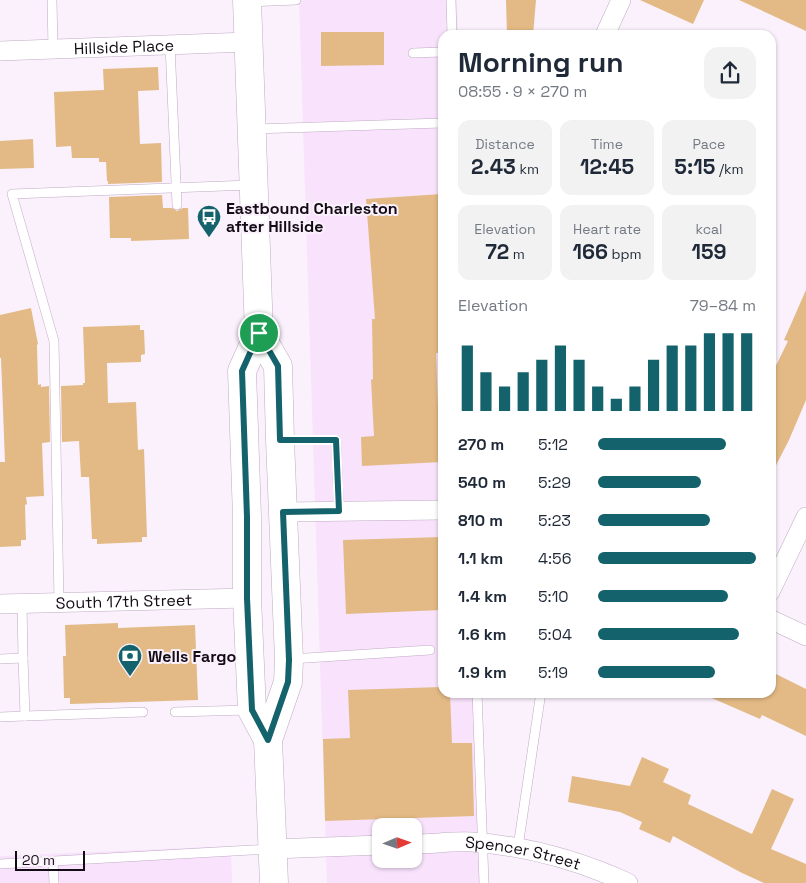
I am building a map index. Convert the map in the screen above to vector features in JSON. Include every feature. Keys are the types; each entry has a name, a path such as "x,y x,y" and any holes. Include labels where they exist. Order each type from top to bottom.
{"main road":[{"path":"247,1 259,333 242,371 247,517 247,598 252,710 268,740"},
{"path":"259,333 278,366 288,671 268,740 274,883"},
{"path":"242,371 256,384 262,486 283,512"},
{"path":"247,598 257,603 263,610 270,674 276,680 288,671"}],"street":[{"path":"607,30 621,0"},
{"name":"Hillside Place","path":"0,51 248,42"},
{"path":"283,512 438,510"},
{"path":"776,580 806,517"},
{"name":"South 17th Street","path":"0,604 247,598"},
{"path":"776,622 806,636"},
{"name":"Spencer Street","path":"422,844 471,842 518,848 598,869 628,883"},
{"path":"272,849 372,845"}],"lane":[{"path":"52,0 52,49"},
{"path":"247,1 296,0"},
{"path":"452,0 452,30"},
{"path":"170,45 177,204"},
{"path":"413,53 438,52"},
{"path":"252,129 438,123"},
{"path":"60,602 54,341 12,194 254,185"},
{"path":"280,440 336,440 339,511"},
{"path":"22,603 25,716"},
{"path":"288,671 430,650"},
{"path":"0,659 23,658"},
{"path":"477,698 481,843 484,883"},
{"path":"518,848 539,698"},
{"path":"175,712 252,710"},
{"path":"0,717 143,712"},
{"path":"0,864 272,849"},
{"path":"53,861 54,883"}],"shaded area":[{"path":"299,0 457,0 458,30 438,30 438,698 481,698 487,883 327,883"},
{"path":"231,846 232,883 0,883 0,856"}],"building":[{"path":"506,0 536,0 533,30 507,30"},
{"path":"640,0 704,0 693,24"},
{"path":"739,0 806,0 806,31"},
{"path":"321,32 384,32 384,65 321,66"},
{"path":"158,67 159,90 138,91 140,144 161,143 162,182 108,184 106,162 99,162 99,158 72,158 71,146 56,147 54,92 104,90 103,69"},
{"path":"33,139 34,168 0,169 0,141"},
{"path":"438,194 438,353 436,353 438,462 362,466 361,437 374,436 371,380 373,379 372,319 375,319 366,199"},
{"path":"162,195 163,208 172,208 177,211 188,208 189,239 131,241 131,238 110,238 109,197"},
{"path":"806,290 806,400 776,465 776,366 788,341 784,340"},
{"path":"31,308 38,344 38,385 41,384 41,387 49,386 50,442 42,443 44,496 26,497 26,540 21,540 21,546 0,547 0,462 5,462 0,315"},
{"path":"140,325 140,330 144,330 145,354 141,355 141,362 107,363 108,403 136,402 138,450 144,449 147,537 142,537 142,542 97,544 97,539 92,539 89,477 81,477 79,441 62,442 61,386 83,385 85,383 83,327"},
{"path":"438,537 438,610 346,614 343,540"},
{"name":"Wells Fargo","path":"118,623 118,628 195,625 198,700 70,704 70,698 64,698 63,656 66,656 65,625"},
{"path":"776,674 806,689 806,736 762,715 760,719 712,698 776,698"},
{"path":"438,687 438,698 450,698 452,743 472,743 474,816 325,821 323,739 350,738 348,690"},
{"path":"642,757 669,769 663,782 691,795 688,804 752,834 772,789 794,799 771,849 806,864 806,883 764,883 673,836 670,843 639,829 642,822 620,812 568,802 572,776 630,786"}],"place":[{"name":"Eastbound Charleston after Hillside","path":"209,238"},
{"name":"Wells Fargo","path":"130,677"}],"route":[{"path":"259,333 278,366 280,440 336,440 339,511 283,512 289,660 288,682 268,740 252,710 247,598 247,517 242,371 259,333"}]}
